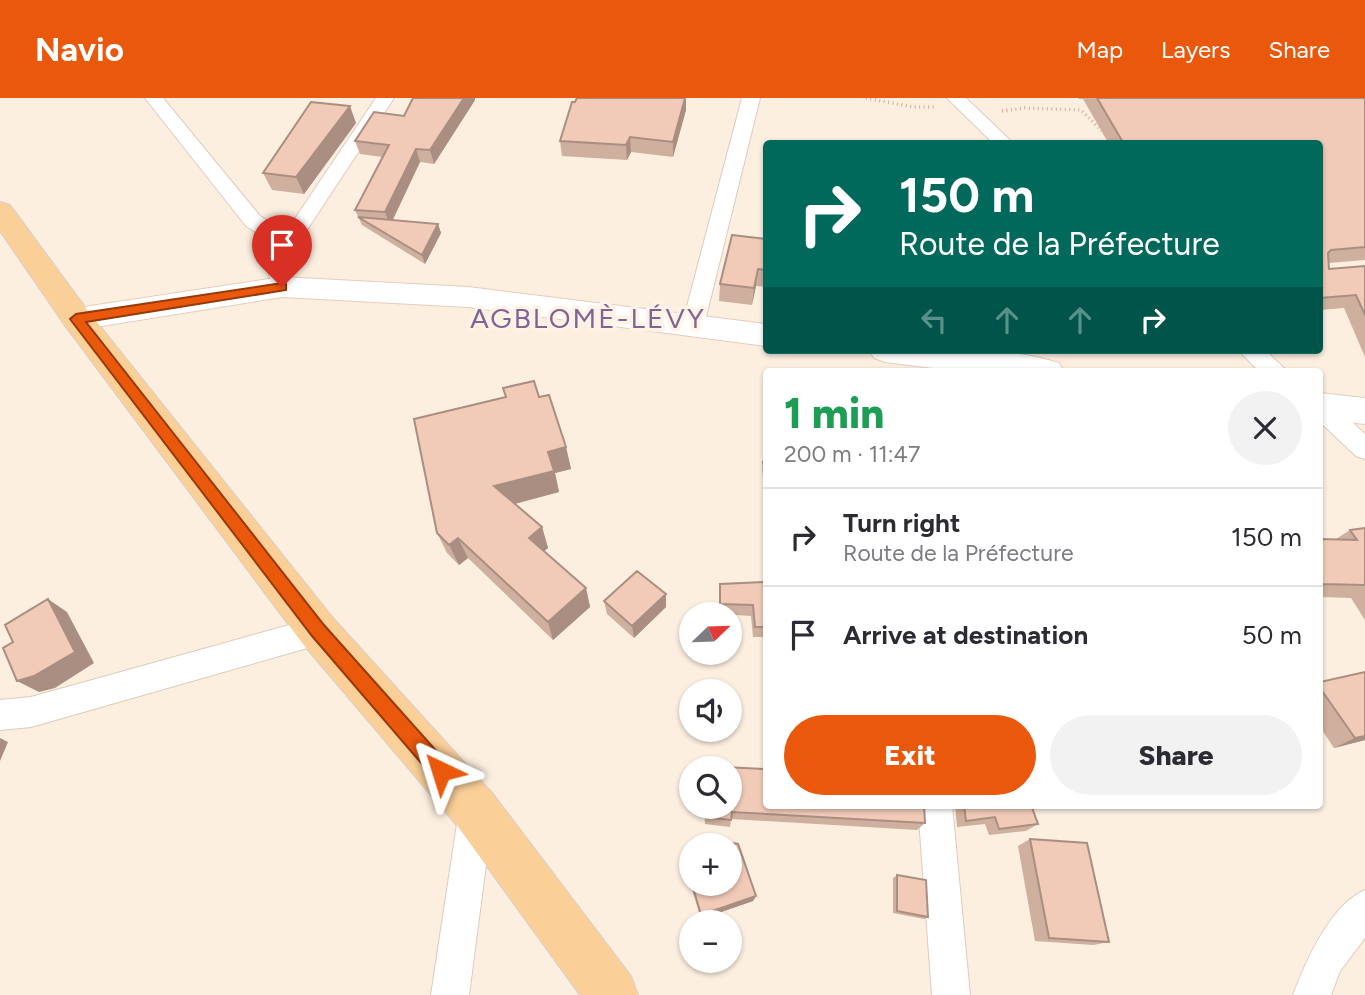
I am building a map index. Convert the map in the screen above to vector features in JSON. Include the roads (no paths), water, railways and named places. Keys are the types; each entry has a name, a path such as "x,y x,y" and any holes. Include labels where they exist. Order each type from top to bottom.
{"main road":[{"path":"0,211 76,319 318,631 476,811 612,995"}],"street":[{"path":"154,98 175,112 253,221 289,243"},
{"path":"282,287 276,259 385,98"},
{"path":"694,325 751,98"},
{"path":"965,106 1001,140"},
{"path":"76,319 282,287 468,297 763,335"},
{"path":"916,354 1025,368"},
{"path":"1255,354 1271,368"},
{"path":"1323,407 1365,411"},
{"path":"1323,410 1365,449"},
{"path":"0,715 31,712 318,631"},
{"path":"935,809 951,995"},
{"path":"450,995 476,811"},
{"path":"1312,995 1325,960 1365,908"}],"district":[{"name":"AGBLOMÈ-LÉVY","path":"588,318"}]}
